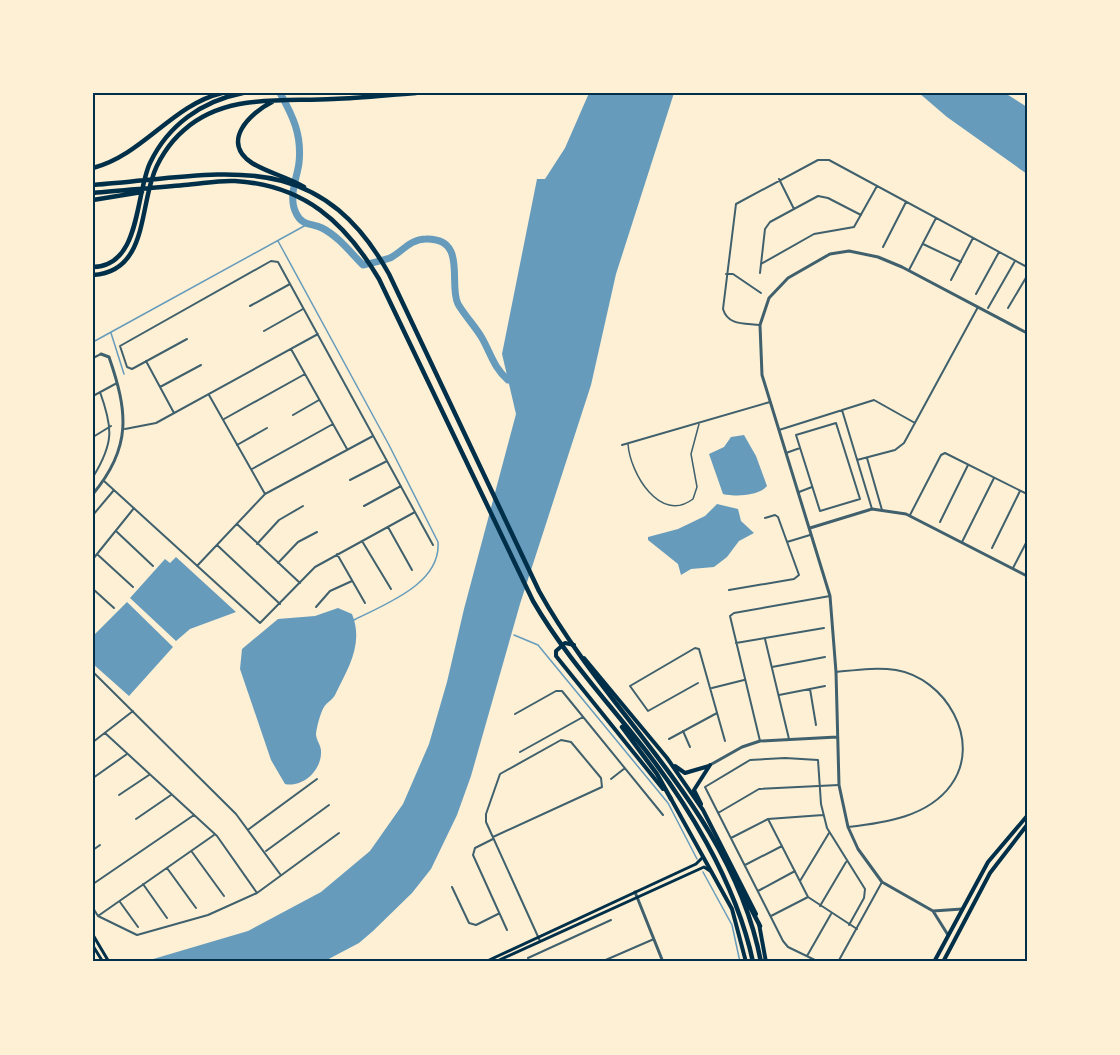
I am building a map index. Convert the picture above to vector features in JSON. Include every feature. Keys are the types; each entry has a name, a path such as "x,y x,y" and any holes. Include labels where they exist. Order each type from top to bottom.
{"highway":[{"path":"93,168 131,151 183,111 210,96 222,93"},
{"path":"93,267 112,263 127,246 147,171 165,139 184,119 213,102 243,93"},
{"path":"93,275 113,271 127,261 137,242 152,177 164,154 184,130 215,111 237,104 276,100 416,93"},
{"path":"276,100 248,117 240,132 239,142 248,159 273,176 312,191 349,218 377,253 554,619 685,793 760,926"},
{"path":"93,185 218,173 273,176"},
{"path":"93,193 232,181 256,183 300,197 314,205 340,225 359,246 379,279 533,602 564,651 679,797 739,907 753,962"},
{"path":"93,200 190,185"},
{"path":"612,712 671,799"},
{"path":"721,854 747,910 761,962"}],"main road":[{"path":"703,810 667,758 572,644 560,647 556,656 560,662 671,799 719,884 739,927 746,962"},
{"path":"667,758 685,773 710,765"},
{"path":"710,765 694,790 753,903 760,926 766,962"},
{"path":"934,962 988,862 1027,816"},
{"path":"943,962 990,873 1027,825"},
{"path":"484,962 696,864 701,861 703,854"},
{"path":"495,962 704,867 710,871 719,884"},
{"path":"93,935 109,961"},
{"path":"93,946 103,962"}],"street":[{"path":"760,325 734,322 725,314 726,273 736,204 824,159 1027,267"},
{"path":"779,180 794,209"},
{"path":"761,264 814,234 854,226 877,186"},
{"path":"760,273 765,229 770,222 818,196 828,198 861,215"},
{"path":"883,247 906,202"},
{"path":"909,270 936,218"},
{"path":"951,280 973,238"},
{"path":"922,244 961,262"},
{"path":"948,935 933,911 882,882 858,849 848,828 839,785 836,672 830,596 762,375 760,325 765,305 778,287 810,264 830,254 849,251 878,257 909,270 1027,333"},
{"path":"976,294 999,252"},
{"path":"188,339 132,369 127,367 120,343 271,261 278,262 433,545"},
{"path":"988,308 1015,261"},
{"path":"726,273 733,274 761,292"},
{"path":"1008,308 1027,276"},
{"path":"250,306 290,284"},
{"path":"857,460 900,447 978,307"},
{"path":"264,331 304,309"},
{"path":"125,429 156,423 318,334"},
{"path":"291,349 347,450"},
{"path":"93,358 101,354 109,357 118,383 125,429 119,452 104,481 93,494"},
{"path":"146,362 174,413"},
{"path":"160,387 201,365"},
{"path":"223,420 305,374"},
{"path":"93,396 118,383"},
{"path":"93,477 106,449 111,426 100,392"},
{"path":"209,394 265,494"},
{"path":"292,415 320,400"},
{"path":"779,430 874,400 915,423"},
{"path":"622,446 770,402"},
{"path":"842,410 872,509"},
{"path":"836,423 860,499 820,511 800,448 796,435 836,423"},
{"path":"251,470 333,424"},
{"path":"93,437 111,426"},
{"path":"237,445 267,428"},
{"path":"840,437 849,434"},
{"path":"197,566 265,494 374,436"},
{"path":"786,453 800,448"},
{"path":"910,515 941,455 945,453 1027,494"},
{"path":"867,458 882,511"},
{"path":"350,480 387,461"},
{"path":"940,522 968,465"},
{"path":"854,480 862,477"},
{"path":"962,542 994,478"},
{"path":"104,481 257,622 264,621 315,567 415,512"},
{"path":"364,506 401,486"},
{"path":"799,492 812,487"},
{"path":"93,515 114,490"},
{"path":"992,548 1020,491"},
{"path":"257,544 279,520 303,506"},
{"path":"93,559 134,508"},
{"path":"810,528 872,509 910,515 1027,576"},
{"path":"729,590 797,578 799,575 777,516 765,518"},
{"path":"237,524 300,583"},
{"path":"388,527 412,570"},
{"path":"117,532 153,566"},
{"path":"278,563 298,542 317,532"},
{"path":"787,542 812,534"},
{"path":"362,541 391,589"},
{"path":"1013,569 1027,541"},
{"path":"217,545 280,604"},
{"path":"97,554 133,587"},
{"path":"337,554 365,603"},
{"path":"316,607 330,591 352,580"},
{"path":"93,589 114,608"},
{"path":"760,741 744,680 731,614 830,596"},
{"path":"736,644 824,628"},
{"path":"765,639 789,739"},
{"path":"698,683 648,711 631,691 632,683 695,648 699,649 725,741"},
{"path":"772,667 825,657"},
{"path":"836,672 897,670 916,678 947,701 958,720 961,738 960,766 951,786 934,801 895,821 848,828"},
{"path":"93,672 249,829 281,875"},
{"path":"711,689 744,680"},
{"path":"778,695 825,686"},
{"path":"810,689 816,725"},
{"path":"515,714 556,691 562,691 663,815"},
{"path":"93,742 133,711"},
{"path":"669,739 717,713"},
{"path":"520,752 583,717"},
{"path":"683,731 690,747"},
{"path":"105,734 215,834 257,892"},
{"path":"710,765 742,747 760,741 837,737"},
{"path":"545,738 550,746"},
{"path":"507,930 473,855 474,848 494,838 602,787 601,778 571,742 561,740 498,776 485,818 494,838 538,936 540,941"},
{"path":"93,778 127,754"},
{"path":"819,962 786,944 705,787 748,761 785,758 818,760 823,815 829,833 846,862 855,870 865,889 864,898 849,925"},
{"path":"611,779 625,768"},
{"path":"119,795 149,775"},
{"path":"249,829 317,779"},
{"path":"717,813 759,789 839,785"},
{"path":"136,819 171,795"},
{"path":"265,851 329,806"},
{"path":"93,884 194,815"},
{"path":"731,838 768,819 823,815"},
{"path":"768,819 808,897 857,929"},
{"path":"93,908 98,916 137,935 208,915 257,892 339,833"},
{"path":"800,881 829,833"},
{"path":"98,916 215,834"},
{"path":"93,850 100,845"},
{"path":"745,865 782,846"},
{"path":"191,851 224,896"},
{"path":"820,906 846,862"},
{"path":"167,868 196,908"},
{"path":"758,891 795,872"},
{"path":"838,962 882,882"},
{"path":"143,884 167,918"},
{"path":"452,887 469,923 476,925 499,914"},
{"path":"635,892 663,962"},
{"path":"771,916 808,897"},
{"path":"119,901 138,927"},
{"path":"933,911 962,909"},
{"path":"807,956 831,914"},
{"path":"528,958 611,920"},
{"path":"568,928 572,938"},
{"path":"602,962 655,938"},
{"path":"508,956 511,962"}],"lane":[{"path":"628,444 635,469 650,494 667,505 677,506 693,498 698,487 691,454 700,423"}],"water":[{"path":"589,93 674,93 616,274 591,385 520,604 471,776 457,815 431,869 412,893 373,931 359,943 323,962 143,962 248,931 321,892 370,851 403,804 429,744 447,682 516,414 502,354 537,179 545,179 565,148"},
{"path":"919,93 1005,93 1027,107 1027,174 947,117"},
{"path":"744,435 756,456 767,486 759,492 747,495 723,494 709,454 724,447 731,437"},
{"path":"717,504 738,509 741,521 754,533 739,541 727,557 714,567 691,569 681,575 678,564 648,540 648,537 678,529 705,516"},
{"path":"176,557 236,612 190,629 176,641 130,598 165,559 170,563"},
{"path":"127,602 173,647 129,696 93,664 93,636"},
{"path":"338,608 352,614 355,625 355,646 350,665 335,695 324,707 320,717 316,734 321,751 315,771 305,780 292,785 285,784 271,760 240,669 242,649 278,619 315,616"}],"waterway":[{"path":"280,93 293,118 298,135 300,153 293,201 298,217 333,235 363,265 390,258 411,243 420,240 439,241 447,246 454,264 455,295 458,304 482,338 499,371 508,380 516,380"},
{"path":"93,342 306,225"},
{"path":"278,241 389,445 438,542 437,557 421,581 409,591 354,620"},
{"path":"111,333 124,374"},
{"path":"514,635 538,645 668,803 697,859"},
{"path":"703,872 732,925 740,962"}]}
